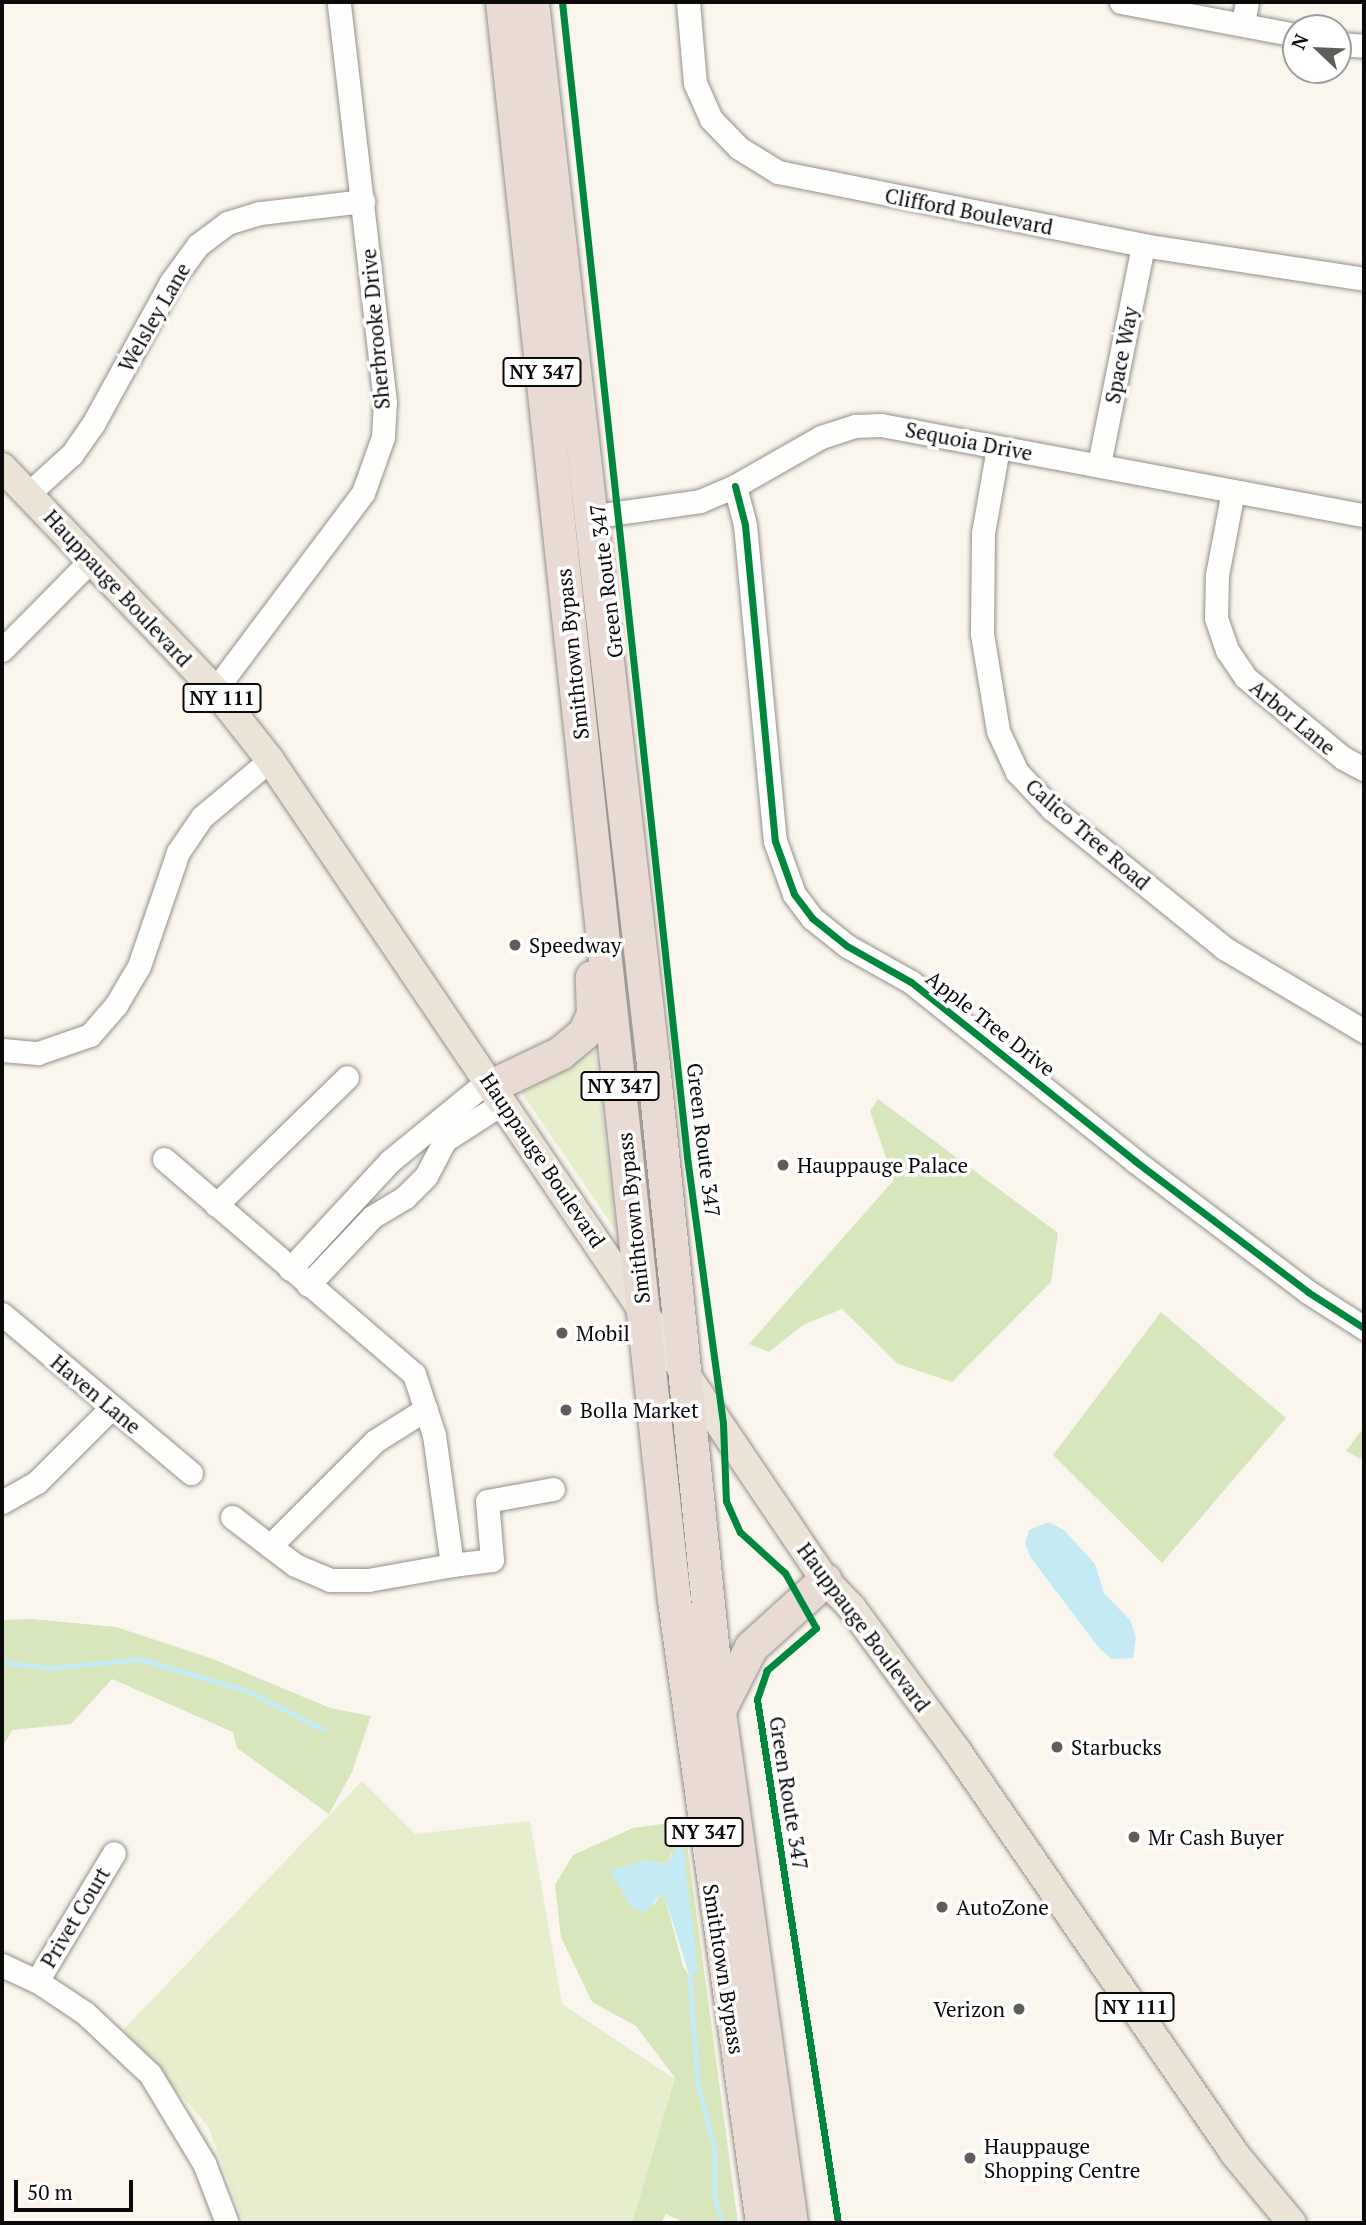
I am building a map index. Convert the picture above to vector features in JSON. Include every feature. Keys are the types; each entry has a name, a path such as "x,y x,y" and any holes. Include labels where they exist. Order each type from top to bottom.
{"highway":[{"name":"Smithtown Bypass","path":"502,2 695,1770 762,2223"},
{"name":"Smithtown Bypass","path":"532,2 684,1370 719,1712 791,2223"},
{"path":"496,1089 568,1047 584,1033 593,1014 588,885 597,869"},
{"path":"719,1712 751,1647 825,1580"}],"main road":[{"name":"Hauppauge Boulevard","path":"2,467 215,690 270,760 642,1303 825,1580 852,1608 950,1741 1234,2153 1293,2223"}],"street":[{"name":"Sherbrooke Drive","path":"215,690 363,494 383,437 385,402 339,2"},
{"name":"Clifford Boulevard","path":"688,2 695,83 711,119 739,148 778,172 1143,245 1364,279"},
{"path":"1121,2 1245,13 1282,29"},
{"name":"Welsley Lane","path":"29,493 72,454 93,424 171,282 198,245 227,223 260,213 363,201"},
{"name":"Space Way","path":"1099,464 1143,245"},
{"name":"Sequoia Drive","path":"589,517 688,504 736,486 821,437 855,426 881,425 1364,515"},
{"name":"Calico Tree Road","path":"998,448 983,533 982,634 998,731 1017,772 1052,809 1224,948 1364,1031"},
{"name":"Apple Tree Drive","path":"736,486 745,525 775,841 793,894 812,918 846,946 911,982 1135,1161 1308,1292 1364,1328"},
{"name":"Arbor Lane","path":"1233,491 1217,575 1216,618 1227,650 1245,677 1343,758 1364,769"},
{"path":"2,650 90,561"},
{"path":"2,1050 38,1053 67,1047 90,1035 116,1006 139,966 177,852 202,817 270,760"},
{"path":"216,1205 347,1077"},
{"path":"290,1269 373,1178 496,1089"},
{"path":"308,1285 372,1217 394,1203 426,1175 445,1140 496,1089"},
{"path":"164,1159 414,1374 434,1435 452,1565"},
{"path":"373,1178 394,1203"},
{"name":"Haven Lane","path":"2,1314 191,1473"},
{"path":"2,1502 37,1482 112,1407"},
{"path":"270,1546 375,1441 426,1409"},
{"path":"232,1517 295,1565 330,1580 368,1580 492,1560 487,1501 553,1489"},
{"name":"Privet Court","path":"37,1981 114,1853"},
{"path":"2,1965 37,1981 85,2013 150,2074 204,2163 227,2223"}],"green space":[{"path":"595,1050 616,1231 522,1093"},
{"path":"878,1099 1058,1233 1051,1282 952,1382 898,1364 842,1309 803,1325 769,1352 749,1344 894,1180 870,1111"},
{"path":"1161,1312 1286,1418 1162,1563 1053,1455"},
{"path":"1361,1431 1364,1431 1364,1461 1346,1451"},
{"path":"32,1619 116,1627 213,1659 330,1708 371,1716 352,1772 329,1814 237,1748 233,1732 112,1679 71,1724 12,1730 2,1748 2,1620"},
{"path":"362,1781 415,1834 530,1821 562,2004 675,2079 632,2223 244,2223 208,2126 123,2030"},
{"path":"684,1821 738,2223 685,2223 666,2214 661,2223 632,2223 675,2078 636,2026 592,2002 561,1937 555,1885 573,1855 633,1828","holes":["672,1853 690,1977 683,1966 665,1897 660,1895 654,1905 623,1893 619,1883 644,1860 667,1864"]}],"water":[{"path":"1049,1522 1064,1530 1095,1564 1104,1593 1130,1620 1136,1637 1133,1658 1112,1659 1099,1648 1031,1558 1025,1544 1029,1530"},
{"path":"677,1846 683,1846 698,1970 690,1978 665,1897 660,1895 645,1913 632,1908 610,1871 644,1860 667,1864"}],"waterway":[{"path":"2,1662 50,1668 141,1659 248,1691 323,1729"},
{"path":"690,1978 698,2082 715,2150 715,2197 723,2223"}],"cycle path":[{"name":"Green Route 347","path":"562,2 687,1157 723,1424 726,1501 740,1532 785,1573 816,1628 767,1670 757,1699 838,2223"},
{"path":"735,486 745,525 775,841 794,894 812,918 847,946 911,982 1135,1161 1308,1292 1364,1328"}],"place":[{"name":"Speedway","path":"515,945"},
{"name":"Hauppauge Palace","path":"783,1165"},
{"name":"Mobil","path":"562,1333"},
{"name":"Bolla Market","path":"566,1410"},
{"name":"Starbucks","path":"1057,1747"},
{"name":"Mr Cash Buyer","path":"1134,1837"},
{"name":"AutoZone","path":"942,1907"},
{"name":"Verizon","path":"1019,2009"},
{"name":"Hauppauge Shopping Centre","path":"970,2158"}]}
